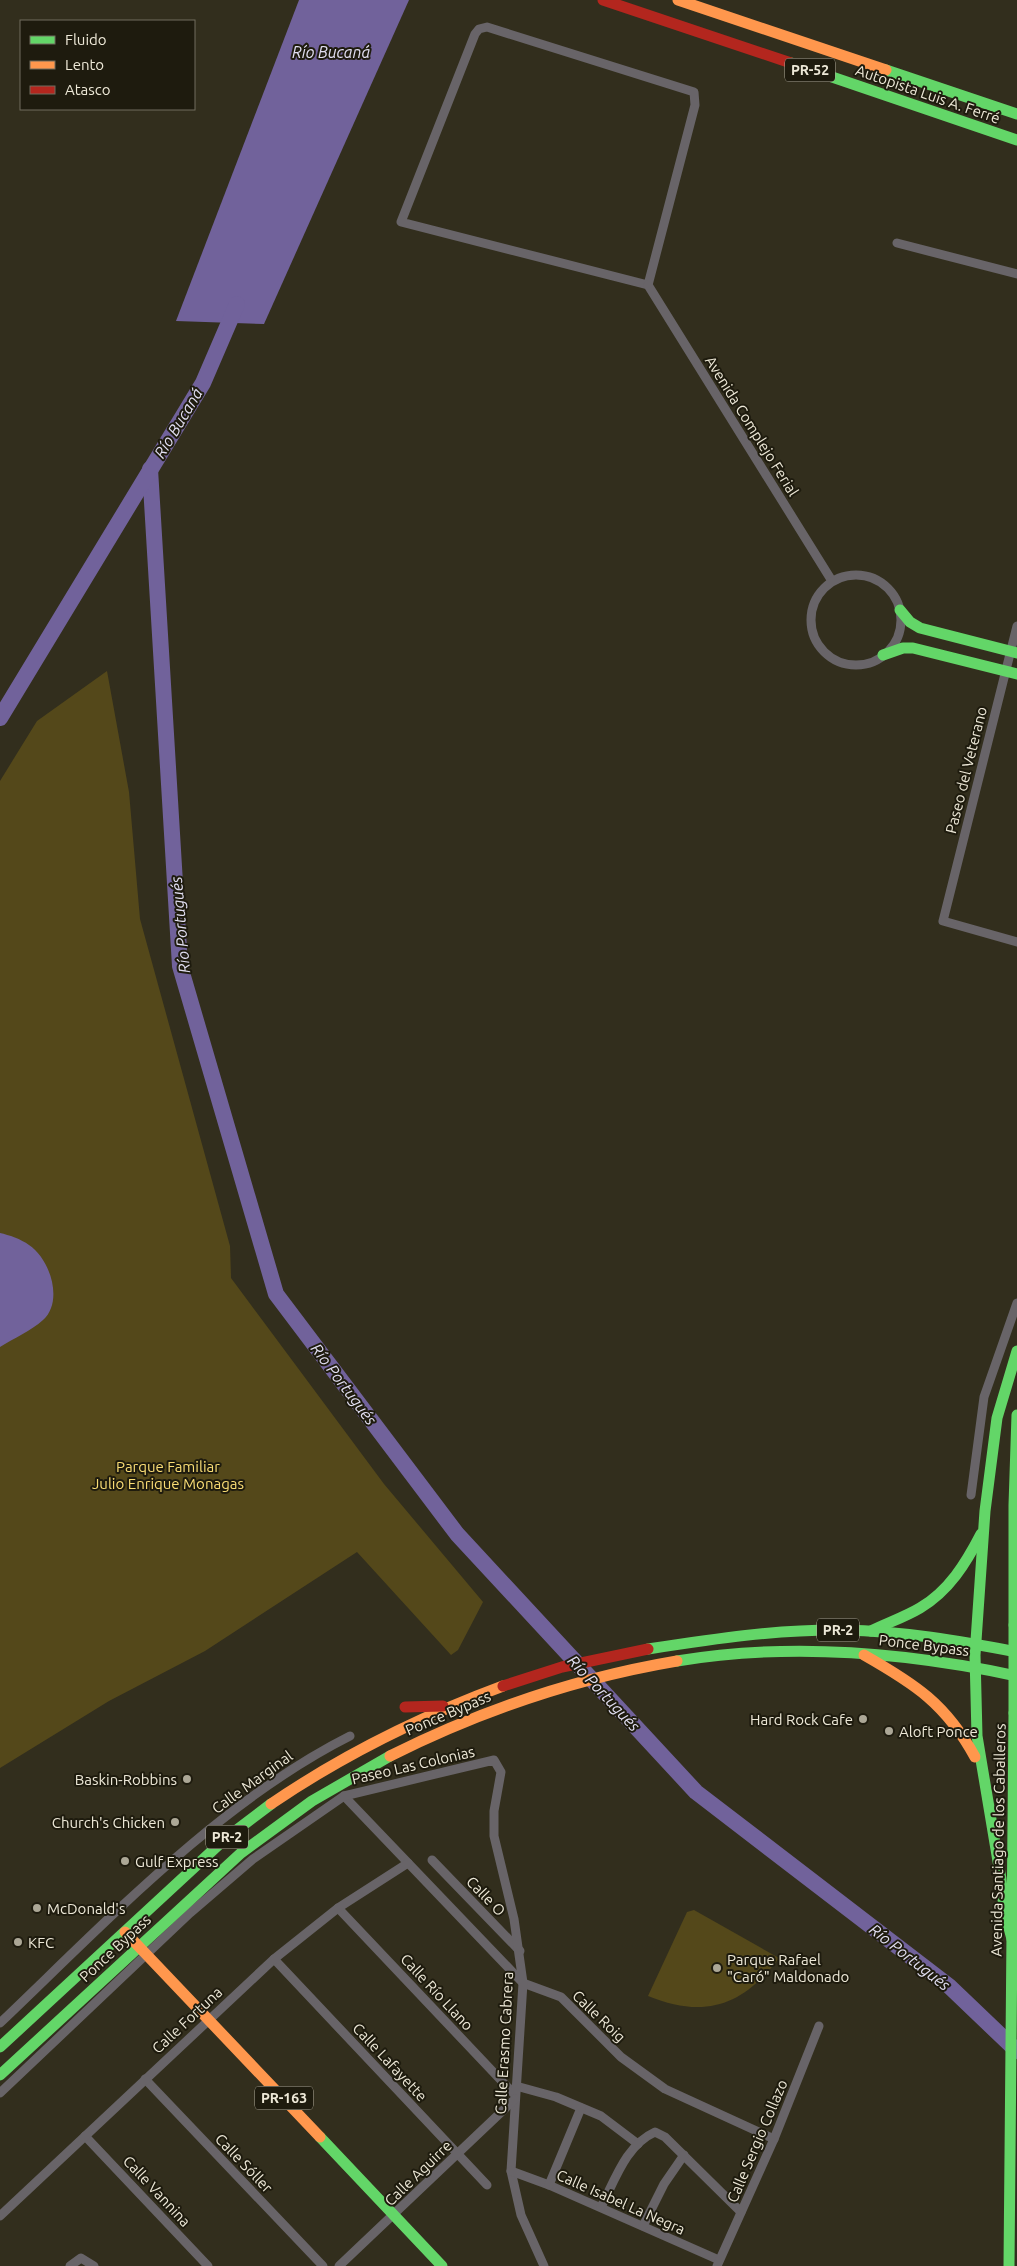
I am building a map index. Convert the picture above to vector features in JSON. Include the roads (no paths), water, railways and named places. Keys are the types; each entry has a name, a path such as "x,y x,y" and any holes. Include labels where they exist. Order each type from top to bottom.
{"main road":[{"name":"Autopista Luis A. Ferré","path":"603,0 1017,140"},
{"name":"Autopista Luis A. Ferré","path":"678,0 1017,114"},
{"path":"900,610 910,622 920,628 1014,652"},
{"path":"883,655 903,648 913,648 1017,674"},
{"path":"1008,1912 984,1782 975,1720 975,1667 984,1529 997,1418 1017,1351"},
{"name":"Avenida Santiago de los Caballeros","path":"1009,2266 1012,1939 1008,1912 1014,1713 1014,1505 1017,1415"},
{"path":"871,1631 920,1608 934,1599 961,1569 984,1529"},
{"name":"Ponce Bypass","path":"0,2047 225,1839 248,1820 293,1788 328,1768 425,1718 496,1688 568,1666 659,1646 764,1633 827,1630 871,1631 976,1644 1017,1652"},
{"name":"Ponce Bypass","path":"0,2076 143,1950 211,1877 258,1839 332,1789 390,1755 441,1731 510,1703 575,1683 674,1661 769,1651 859,1653 975,1667 1017,1676"},
{"path":"859,1653 914,1684 944,1708 967,1740 984,1782"},
{"path":"405,1707 452,1706"},
{"name":"PR-163","path":"125,1932 442,2266"}],"street":[{"path":"487,27 694,92 695,105 648,285 401,222 479,28 487,27"},
{"path":"897,243 1017,274"},
{"name":"Avenida Complejo Ferial","path":"648,285 832,581"},
{"path":"857,575 873,578 887,588 900,610 900,627 894,643 883,655 868,663 846,663 827,654 816,641 811,625 812,608 820,593 832,581 857,575"},
{"name":"Paseo del Veterano","path":"1017,626 1014,652 1005,671 944,921 1017,942"},
{"path":"971,1495 984,1397 1017,1303"},
{"name":"Calle Marginal","path":"0,2023 111,1917 209,1829 296,1766 350,1736"},
{"name":"Paseo Las Colonias","path":"0,2092 143,1950 253,1859 344,1796 494,1760"},
{"name":"Calle Erasmo Cabrera","path":"494,1760 501,1772 494,1811 494,1836 520,1951 523,1983 511,2171 521,2215 544,2266"},
{"name":"Calle Roig","path":"344,1796 523,1983 561,1997 621,2057 665,2089 774,2139"},
{"path":"238,1808 248,1820"},
{"name":"Calle O","path":"432,1860 520,1951"},
{"name":"Calle Fortuna","path":"0,2216 274,1959 338,1908 408,1863"},
{"name":"Calle Río Llano","path":"338,1908 516,2093"},
{"name":"Calle Lafayette","path":"274,1959 487,2185"},
{"name":"Calle Sergio Collazo","path":"718,2263 774,2139 819,2026"},
{"name":"Calle Sóller","path":"145,2079 323,2266"},
{"path":"516,2093 581,2108 601,2116 638,2144"},
{"name":"Calle Aguirre","path":"339,2266 458,2154 516,2093"},
{"path":"549,2185 581,2108"},
{"path":"601,2207 627,2156 644,2137 655,2132 665,2137 741,2212"},
{"name":"Calle Vannina","path":"85,2136 208,2266"},
{"path":"643,2226 664,2184 684,2155"},
{"name":"Calle Isabel La Negra","path":"511,2171 601,2207 718,2263"},
{"path":"70,2266 81,2258 94,2266"}],"water":[{"name":"Río Bucaná","path":"299,0 409,0 264,324 176,321"},
{"path":"0,1233 29,1245 43,1260 52,1281 53,1302 43,1320 0,1347"}],"waterway":[{"name":"Río Bucaná","path":"0,718 203,383 237,304"},
{"name":"Río Portugués","path":"150,469 180,966 276,1294 457,1534 696,1792 949,1986 1017,2051"}],"place":[{"name":"Hard Rock Cafe","path":"863,1719"},
{"name":"Aloft Ponce","path":"889,1731"},
{"name":"Baskin-Robbins","path":"187,1779"},
{"name":"Church's Chicken","path":"175,1822"},
{"name":"Gulf Express","path":"125,1861"},
{"name":"McDonald's","path":"37,1908"},
{"name":"KFC","path":"18,1942"},
{"name":"Parque Rafael \"Caró\" Maldonado","path":"717,1968"}],"park label":[{"name":"Parque Familiar Julio Enrique Monagas","path":"168,1474"}]}
